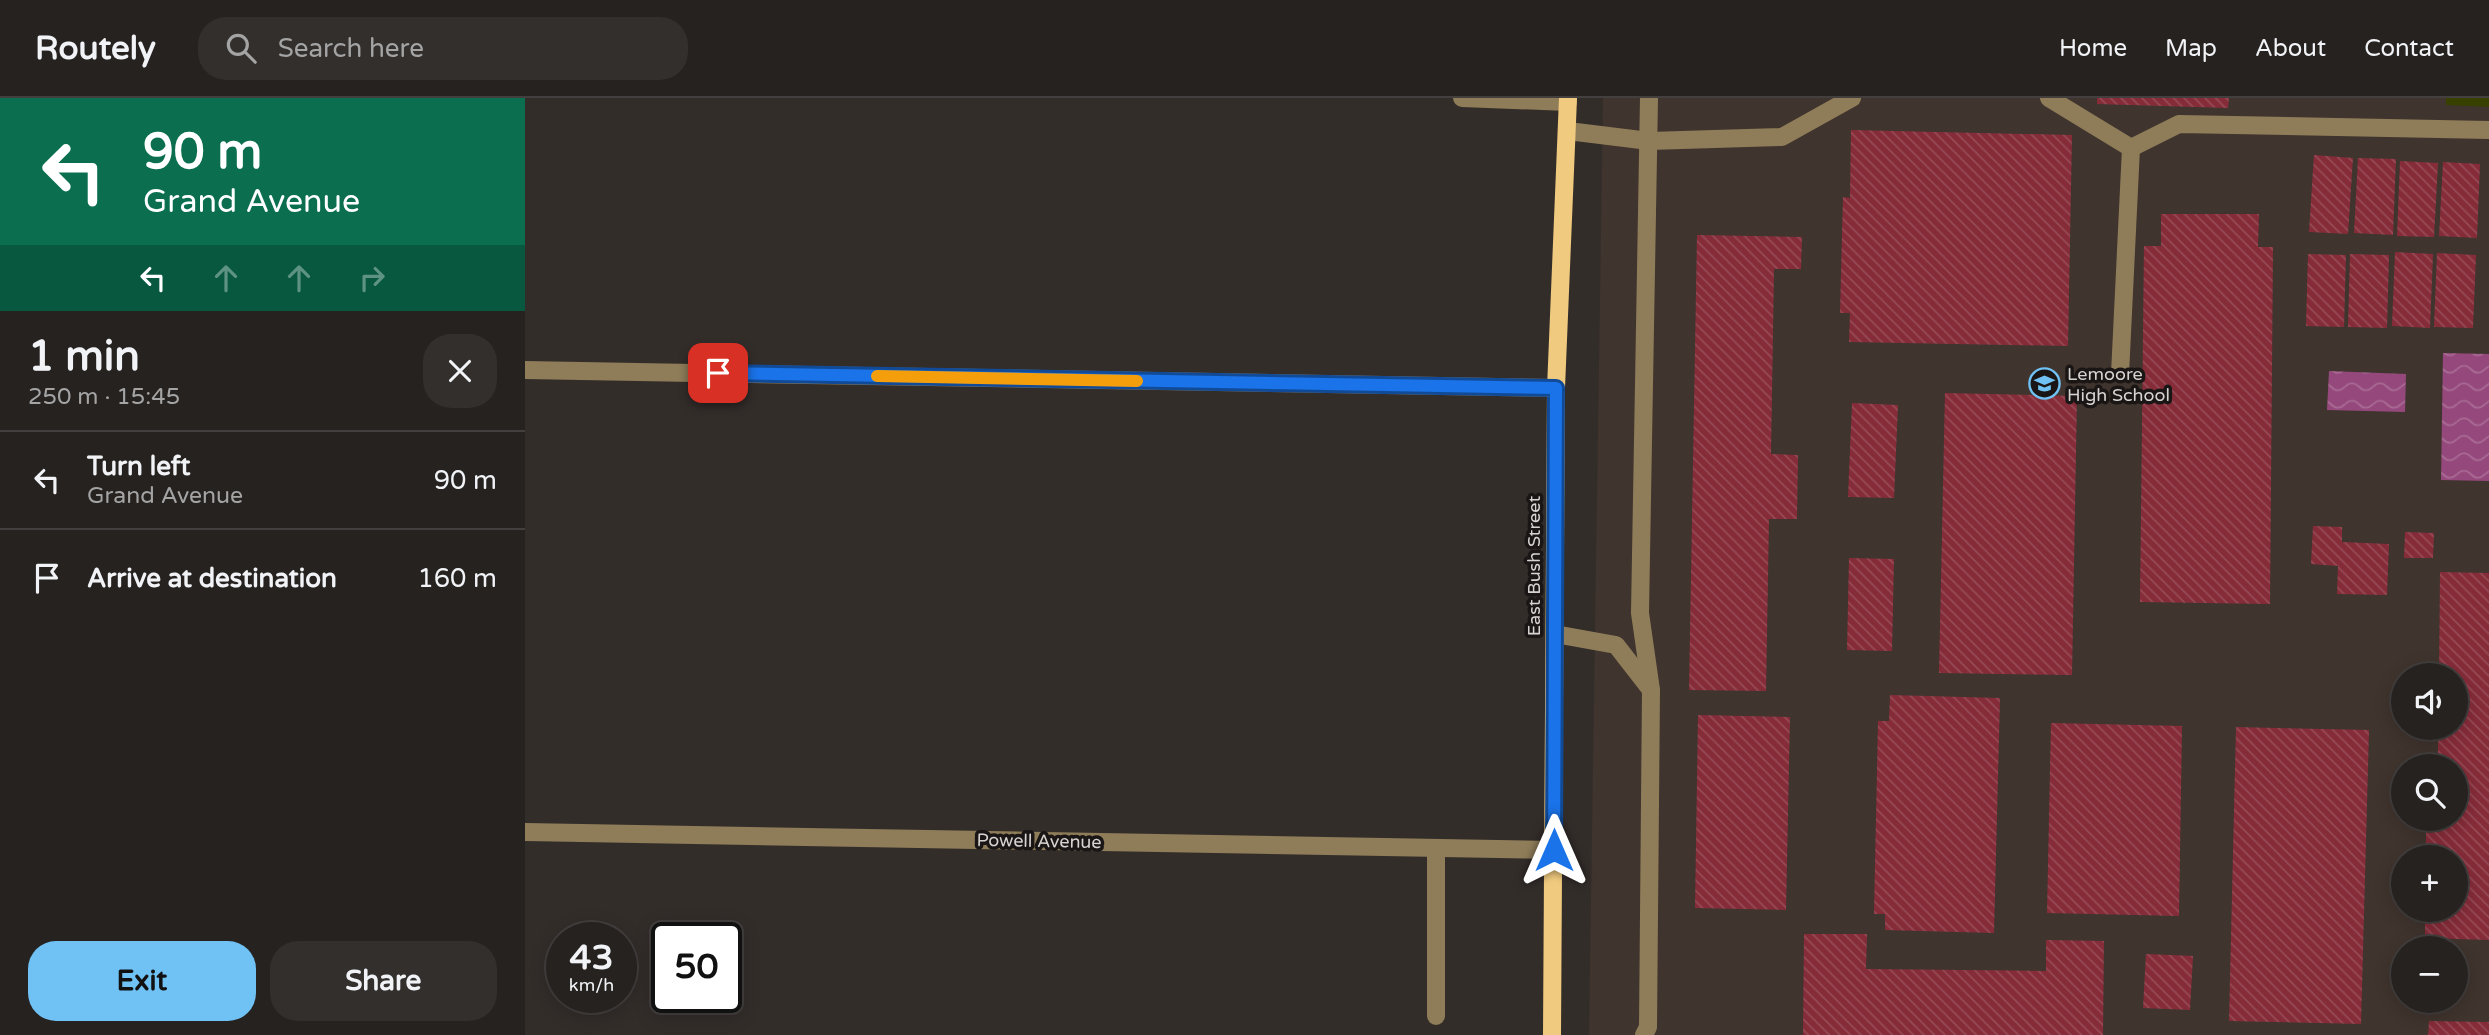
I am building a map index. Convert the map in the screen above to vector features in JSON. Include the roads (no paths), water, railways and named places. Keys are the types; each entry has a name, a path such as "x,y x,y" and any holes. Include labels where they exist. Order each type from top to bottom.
{"main road":[{"name":"East Bush Street","path":"1552,1035 1556,388 1568,100"}],"street":[{"path":"1462,98 1568,100"},
{"path":"1644,1035 1648,1027 1651,690 1640,613 1650,98"},
{"path":"1568,131 1649,141 1783,137 1852,98"},
{"path":"2049,98 2131,148"},
{"path":"2131,148 2179,124 2489,130"},
{"path":"2120,374 2131,148"},
{"path":"525,370 1556,388"},
{"path":"1555,634 1616,645 1651,690"},
{"name":"Powell Avenue","path":"525,832 1554,850"},
{"path":"1436,848 1436,1016"}],"water":[{"path":"2443,353 2489,354 2489,481 2441,480"},
{"path":"2329,371 2406,374 2405,412 2327,410"}],"place":[{"name":"Lemoore High School","path":"2044,384"}]}
